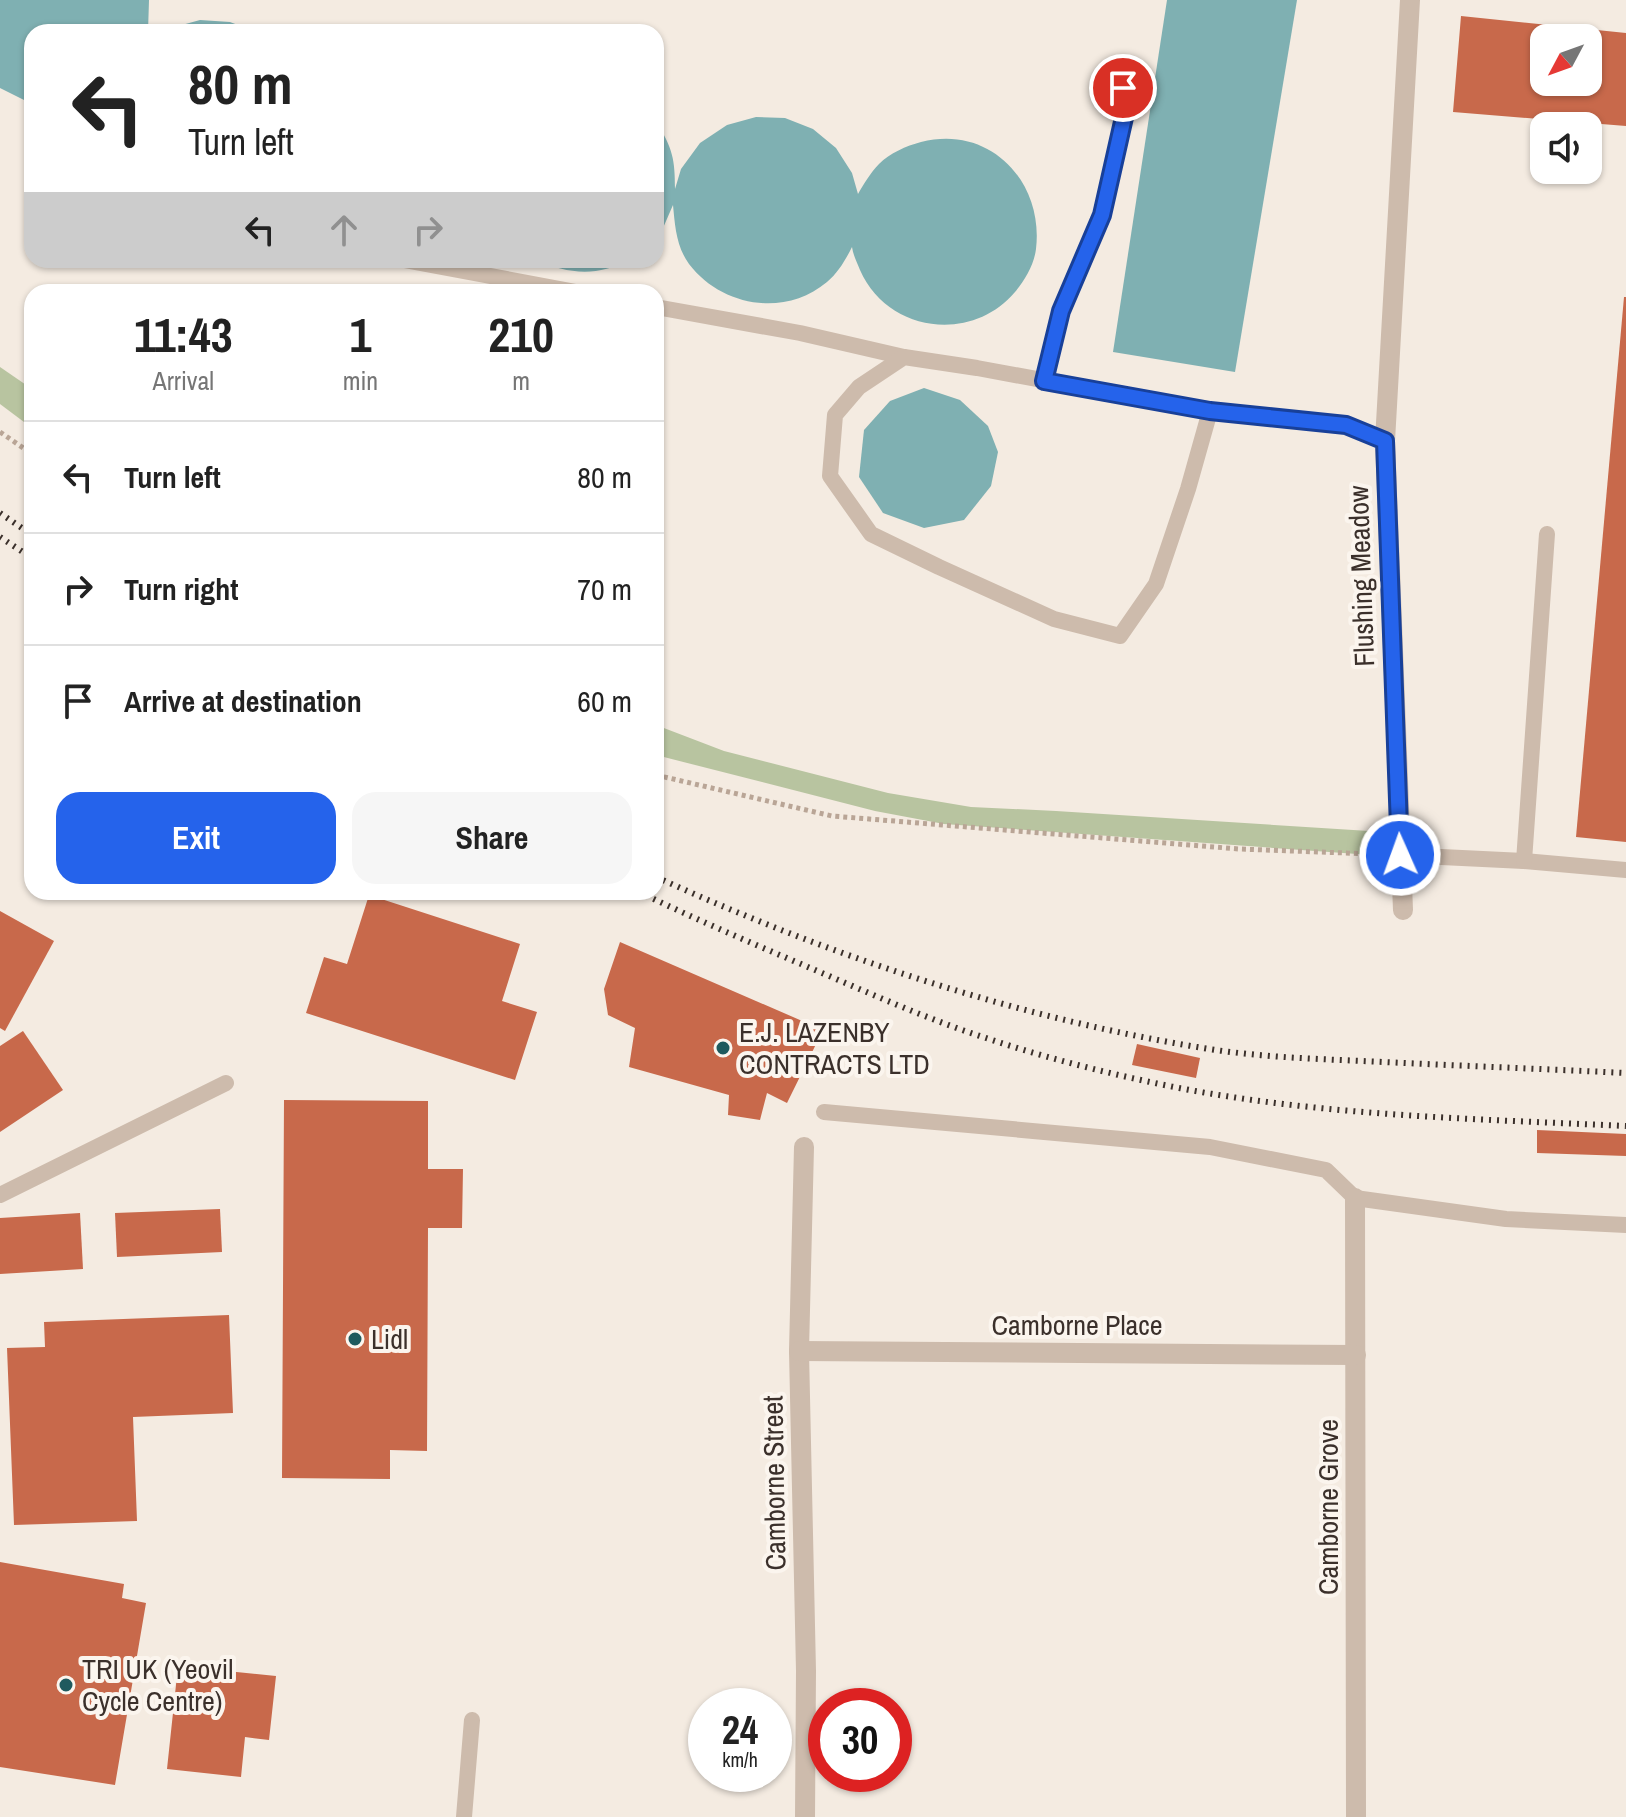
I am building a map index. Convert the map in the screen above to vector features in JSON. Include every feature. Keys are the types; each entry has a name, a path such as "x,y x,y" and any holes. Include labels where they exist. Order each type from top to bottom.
{"street":[{"name":"Flushing Meadow","path":"1403,910 1385,441 1410,0"},
{"name":"Camborne Street","path":"804,1147 799,1351 806,1671 805,1817"},
{"name":"Camborne Grove","path":"1355,1198 1356,1817"},
{"name":"Camborne Place","path":"799,1351 1356,1355"}],"lane":[{"path":"1044,381 1061,311 1102,215 1125,113 1121,63"},
{"path":"447,268 533,284"},
{"path":"664,308 800,333 904,357 1210,411 1346,425 1385,441"},
{"path":"904,357 859,387 835,415 830,476 871,534 1054,619 1120,636 1156,584 1210,411"},
{"path":"1524,861 1547,534"},
{"path":"1400,855 1626,870"},
{"path":"0,1195 226,1083"},
{"path":"824,1112 1210,1147 1326,1170 1355,1198 1506,1219 1626,1225"},
{"path":"464,1817 472,1720"}],"path":[{"path":"0,432 24,448"},
{"path":"664,777 832,816 1239,849 1400,855"}],"green space":[{"path":"0,367 24,384 24,422 0,404"},
{"path":"664,728 724,751 888,793 971,807 1369,831 1371,855 944,824 875,811 664,757"}],"water":[{"path":"0,0 149,0 148,24 24,24 24,100 0,88"},
{"path":"1167,0 1297,0 1235,372 1113,352"},
{"path":"200,20 235,24 186,24"},
{"path":"756,117 785,118 813,129 836,148 852,173 858,194 883,160 898,150 921,142 946,139 969,142 990,150 1021,181 1031,201 1036,224 1036,249 1026,277 997,309 976,319 954,324 931,324 909,318 889,307 873,291 860,270 852,247 827,282 792,300 754,302 718,290 689,264 681,250 673,205 664,226 664,136 672,154 675,189 681,169 700,143 727,125"},
{"path":"559,268 609,268 582,272"},
{"path":"924,388 960,400 988,426 998,452 991,486 964,520 924,528 883,513 859,477 864,430 890,401"}],"building":[{"path":"1461,16 1539,24 1530,24 1530,96 1602,96 1602,31 1626,33 1626,126 1602,124 1602,112 1530,112 1530,118 1453,112"},
{"path":"1626,297 1626,842 1576,837"},
{"path":"367,900 384,900 520,944 502,1001 537,1012 515,1080 306,1013 324,957 347,964"},
{"path":"0,911 54,941 5,1031 0,1028"},
{"name":"E.J. LAZENBY CONTRACTS LTD","path":"620,942 823,1030 787,1103 767,1093 760,1120 728,1115 729,1095 629,1067 635,1028 608,1015 604,989"},
{"path":"23,1031 63,1090 0,1132 0,1046"},
{"path":"1137,1044 1200,1058 1196,1078 1132,1065"},
{"name":"Lidl","path":"284,1100 428,1101 428,1169 463,1169 462,1228 428,1228 427,1451 390,1450 390,1479 282,1478"},
{"path":"1537,1130 1626,1134 1626,1156 1537,1153"},
{"path":"220,1209 222,1252 117,1257 115,1213"},
{"path":"80,1213 83,1269 0,1274 0,1218"},
{"path":"229,1315 233,1413 133,1417 137,1521 14,1525 7,1348 45,1347 44,1322"},
{"name":"TRI UK (Yeovil Cycle Centre)","path":"0,1562 124,1584 122,1598 146,1603 115,1785 0,1767"},
{"path":"178,1666 276,1676 269,1740 245,1737 241,1777 167,1769"}],"railway":[{"path":"0,513 24,530"},
{"path":"0,537 24,553"},
{"path":"664,881 856,958 993,1001 1132,1035 1271,1056 1626,1073"},
{"path":"656,900 924,1016 1010,1046 1106,1072 1179,1088 1290,1105 1402,1115 1626,1126"}],"place":[{"name":"E.J. LAZENBY CONTRACTS LTD","path":"723,1048"},
{"name":"Lidl","path":"355,1339"},
{"name":"TRI UK (Yeovil Cycle Centre)","path":"66,1685"}],"route":[{"path":"1123,88 1125,113 1102,215 1061,311 1044,381 1210,411 1346,425 1385,441 1400,855"}]}
